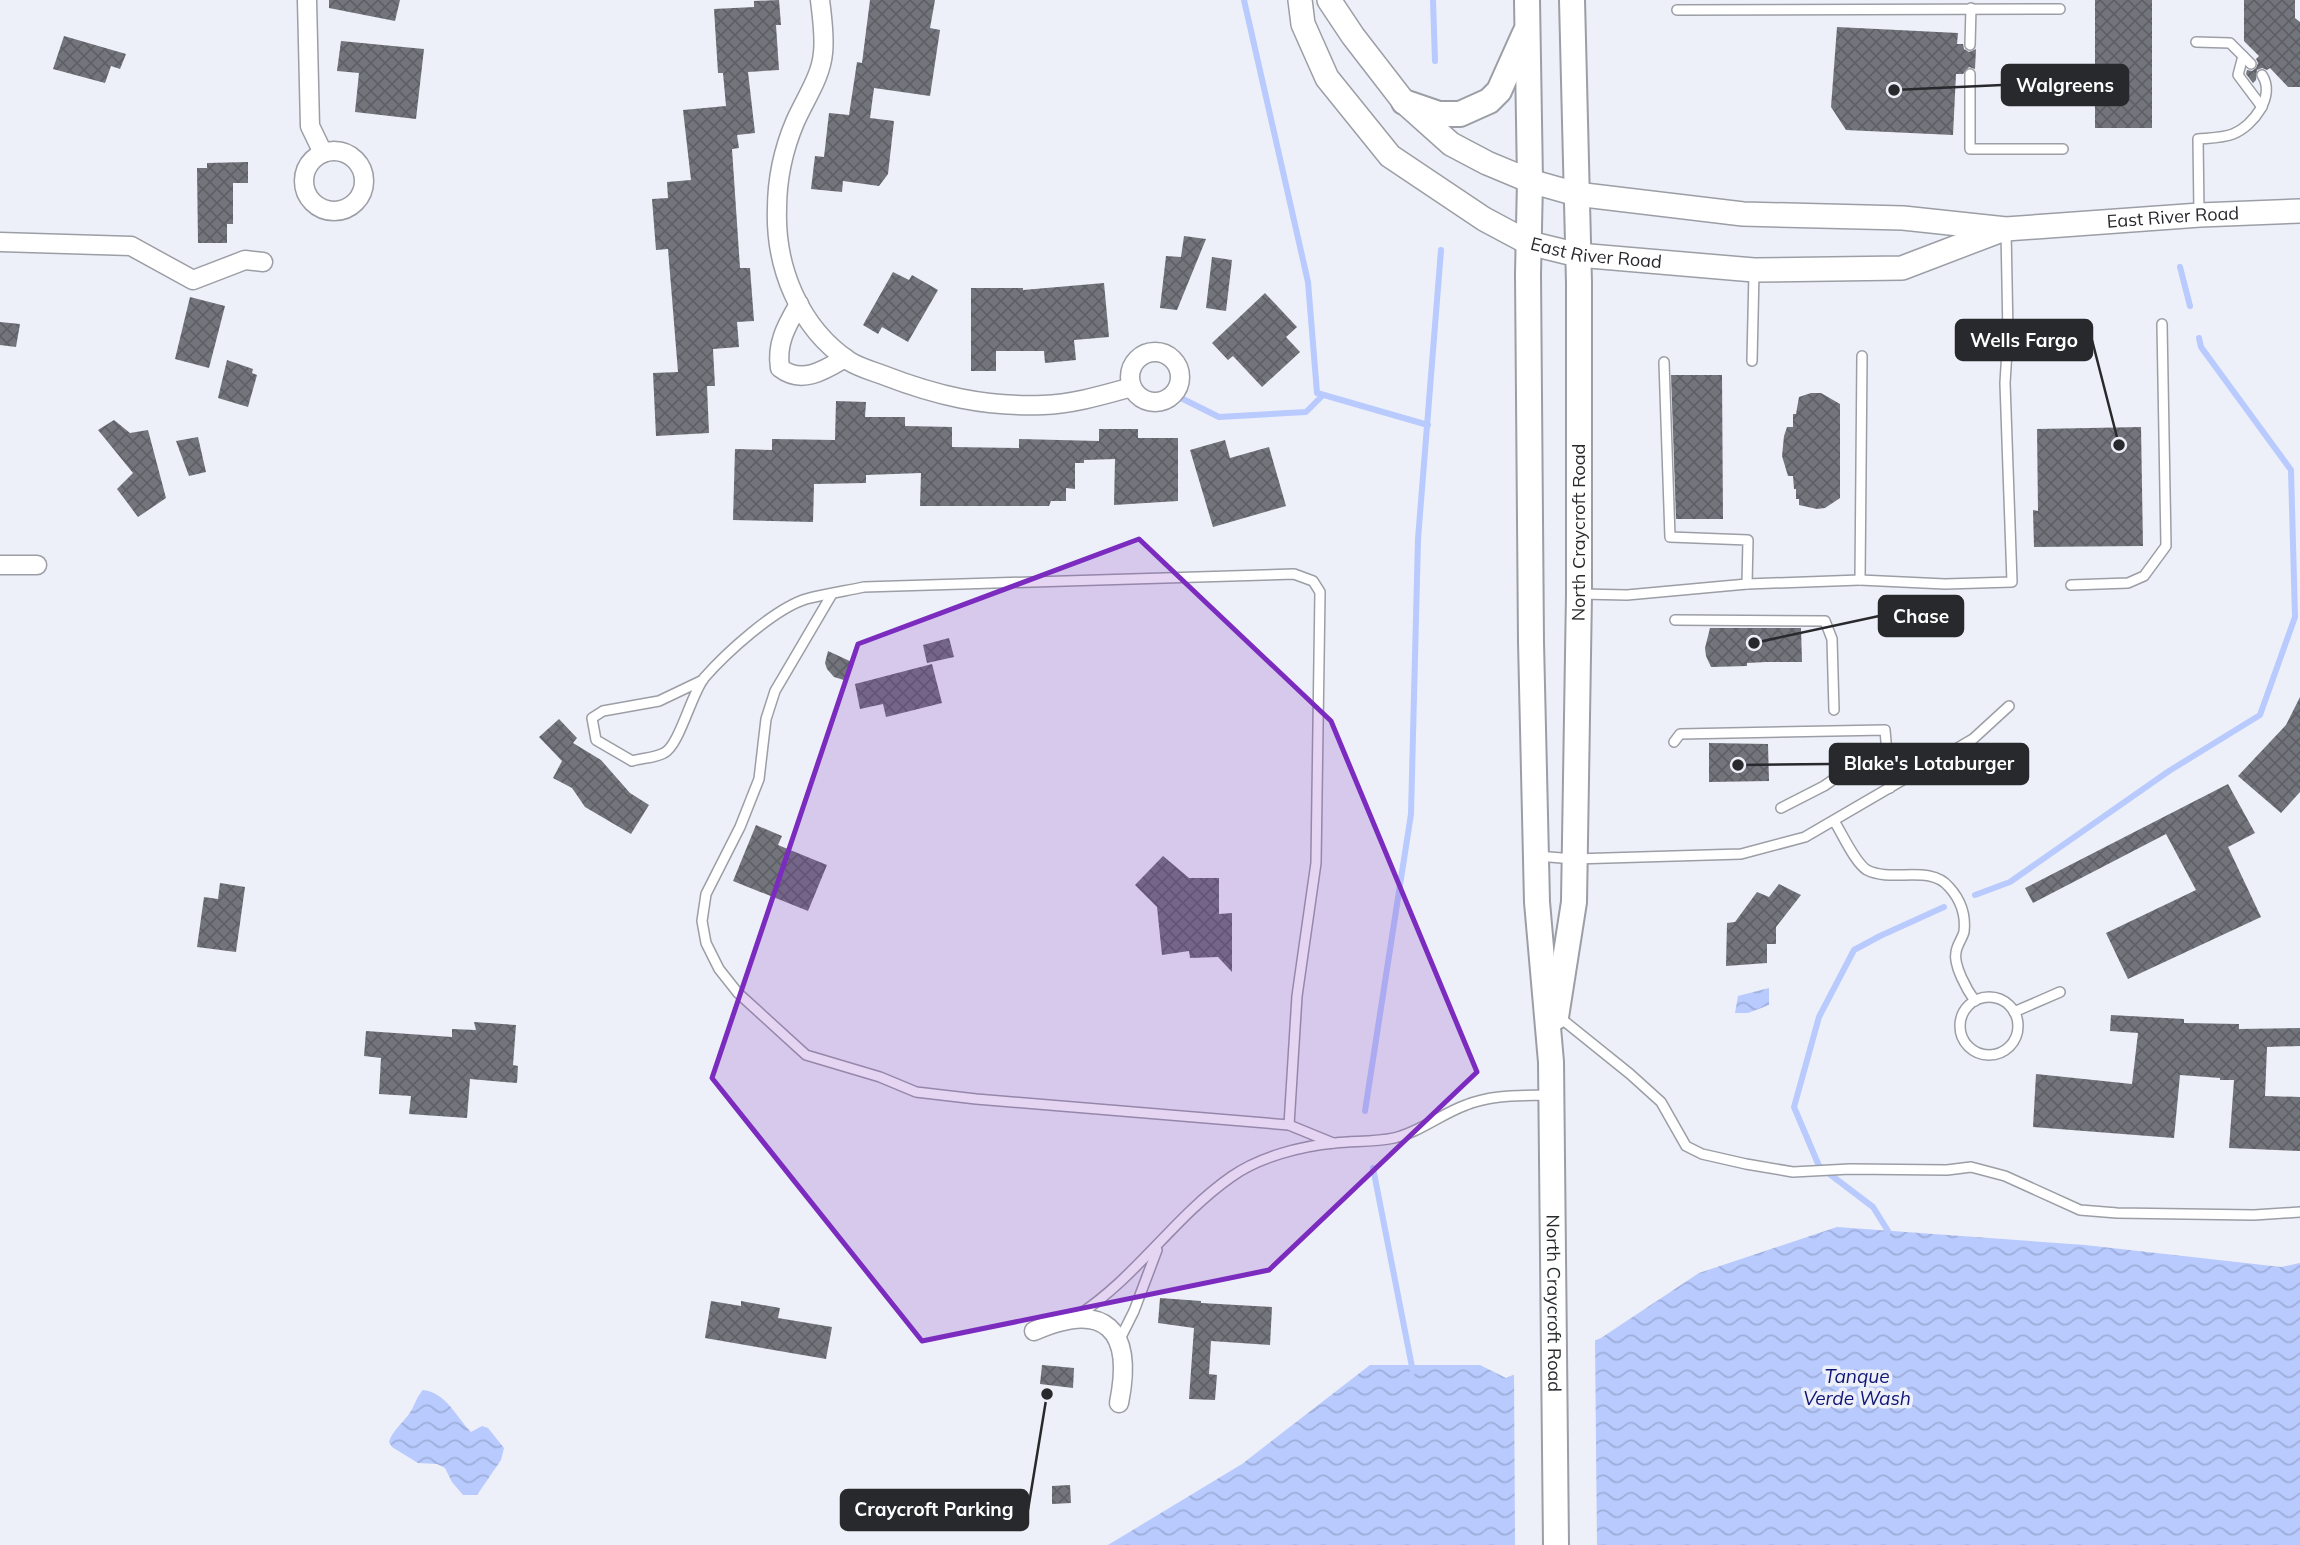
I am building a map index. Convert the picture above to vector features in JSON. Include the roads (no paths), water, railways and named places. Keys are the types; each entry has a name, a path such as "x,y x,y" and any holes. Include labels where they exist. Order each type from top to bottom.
{"main road":[{"name":"North Craycroft Road","path":"1527,0 1535,856 1536,902 1551,1062 1556,1545"},
{"name":"North Craycroft Road","path":"1551,1062 1574,902 1579,594 1578,255 1572,0"},
{"path":"1404,102 1439,114 1460,114 1489,101 1499,91 1528,26"}],"street":[{"path":"307,0 310,126 323,153"},
{"path":"820,0 824,54 816,79 794,123 780,175 777,208 778,247 788,284 806,317 828,344 850,362 927,391 981,402 1045,405 1099,396 1132,387"},
{"name":"East River Road","path":"1300,0 1303,24 1327,78 1390,156 1484,219 1529,243 1578,255 1754,270 1902,268 2006,229"},
{"name":"East River Road","path":"1329,0 1404,102 1451,144 1486,163 1530,181 1576,194 1743,214 1903,218 2006,229 2200,215 2300,211"},
{"path":"0,242 131,246 193,281 245,260 263,262"},
{"path":"799,304 780,342 780,368 789,375 816,374 845,358"},
{"path":"0,565 37,565"},
{"path":"1034,1331 1054,1322 1075,1318 1095,1318 1109,1326 1119,1341 1124,1381 1119,1403"}],"lane":[{"path":"1970,45 1971,8"},
{"path":"1677,10 2060,9"},
{"path":"2196,42 2230,43 2252,64"},
{"path":"2243,56 2238,75 2262,107"},
{"path":"1970,74 1970,149 2063,149"},
{"path":"2200,215 2198,139 2233,134 2255,116 2262,107 2267,92 2266,81 2262,75"},
{"path":"1579,594 1627,595 1747,584 1860,580 1945,584 2012,582 2005,383 2008,334 2006,229"},
{"path":"1752,361 1754,270"},
{"path":"2071,585 2129,583 2144,576 2166,546 2162,324"},
{"path":"1860,580 1862,356"},
{"path":"1664,362 1670,537 1748,540 1747,584"},
{"path":"703,680 659,701 603,711 592,718 596,740 632,761 665,753 676,739 685,713 703,680 767,621 804,600 864,587 1294,574 1313,581 1320,592 1316,863 1297,996 1289,1125"},
{"path":"832,594 775,691 766,719 759,779 740,827 706,894 702,921 706,943 719,969 738,993 806,1055 880,1077 916,1092 1289,1125 1333,1143"},
{"path":"1675,620 1825,621 1832,639 1834,710"},
{"path":"1535,856 1574,859 1741,855 1805,837 1973,739 2009,706"},
{"path":"1674,742 1680,734 1885,730 1890,788"},
{"path":"1781,808 1824,786 1865,758 1887,756"},
{"path":"1834,821 1867,870 1927,876 1940,879 1948,886 1962,904 1964,932 1955,954 1962,980 1975,1001"},
{"path":"2014,1012 2060,992"},
{"path":"1993,997 2001,1000 2014,1012 2018,1030 2010,1047 2001,1053 1982,1054 1965,1043 1961,1034 1962,1014 1975,1001 1993,997"},
{"path":"1556,1015 1661,1102 1686,1146 1702,1154 1793,1172 1850,1169 1947,1170 1971,1167 2005,1176 2080,1210 2118,1213 2300,1212"},
{"path":"1075,1318 1094,1306 1205,1198 1258,1160 1333,1143 1394,1138 1413,1132 1463,1105 1484,1098 1551,1095"},
{"path":"1119,1341 1134,1311 1159,1245"}],"water":[{"path":"1769,988 1769,1005 1748,1013 1735,1013 1738,996"},
{"name":"Tanque Verde Wash","path":"1837,1227 2085,1245 2281,1267 2300,1263 2300,1545 1108,1545 1242,1464 1370,1365 1480,1365 1506,1378 1601,1338 1699,1273"},
{"path":"423,1390 445,1401 471,1432 482,1426 488,1428 504,1448 501,1460 477,1495 463,1495 445,1468 437,1464 418,1463 392,1447 389,1442"}],"waterway":[{"path":"1244,0 1308,282 1317,393 1428,425"},
{"path":"1433,0 1435,61"},
{"path":"1365,1111 1411,814 1418,539 1441,250"},
{"path":"2180,267 2190,306"},
{"path":"1975,895 2010,882 2169,771 2260,715 2295,617 2291,470 2201,347 2199,338"},
{"path":"1181,398 1219,417 1306,412 1323,395"},
{"path":"1886,1238 1888,1231 1873,1207 1819,1166 1794,1107 1819,1017 1854,950 1944,907"},
{"path":"1373,1168 1413,1372"}],"place":[{"name":"Walgreens","path":"1894,90"},
{"name":"Wells Fargo","path":"2119,445"},
{"name":"Chase","path":"1754,643"},
{"name":"Blake's Lotaburger","path":"1738,765"},
{"name":"Craycroft Parking","path":"1047,1394"}]}
